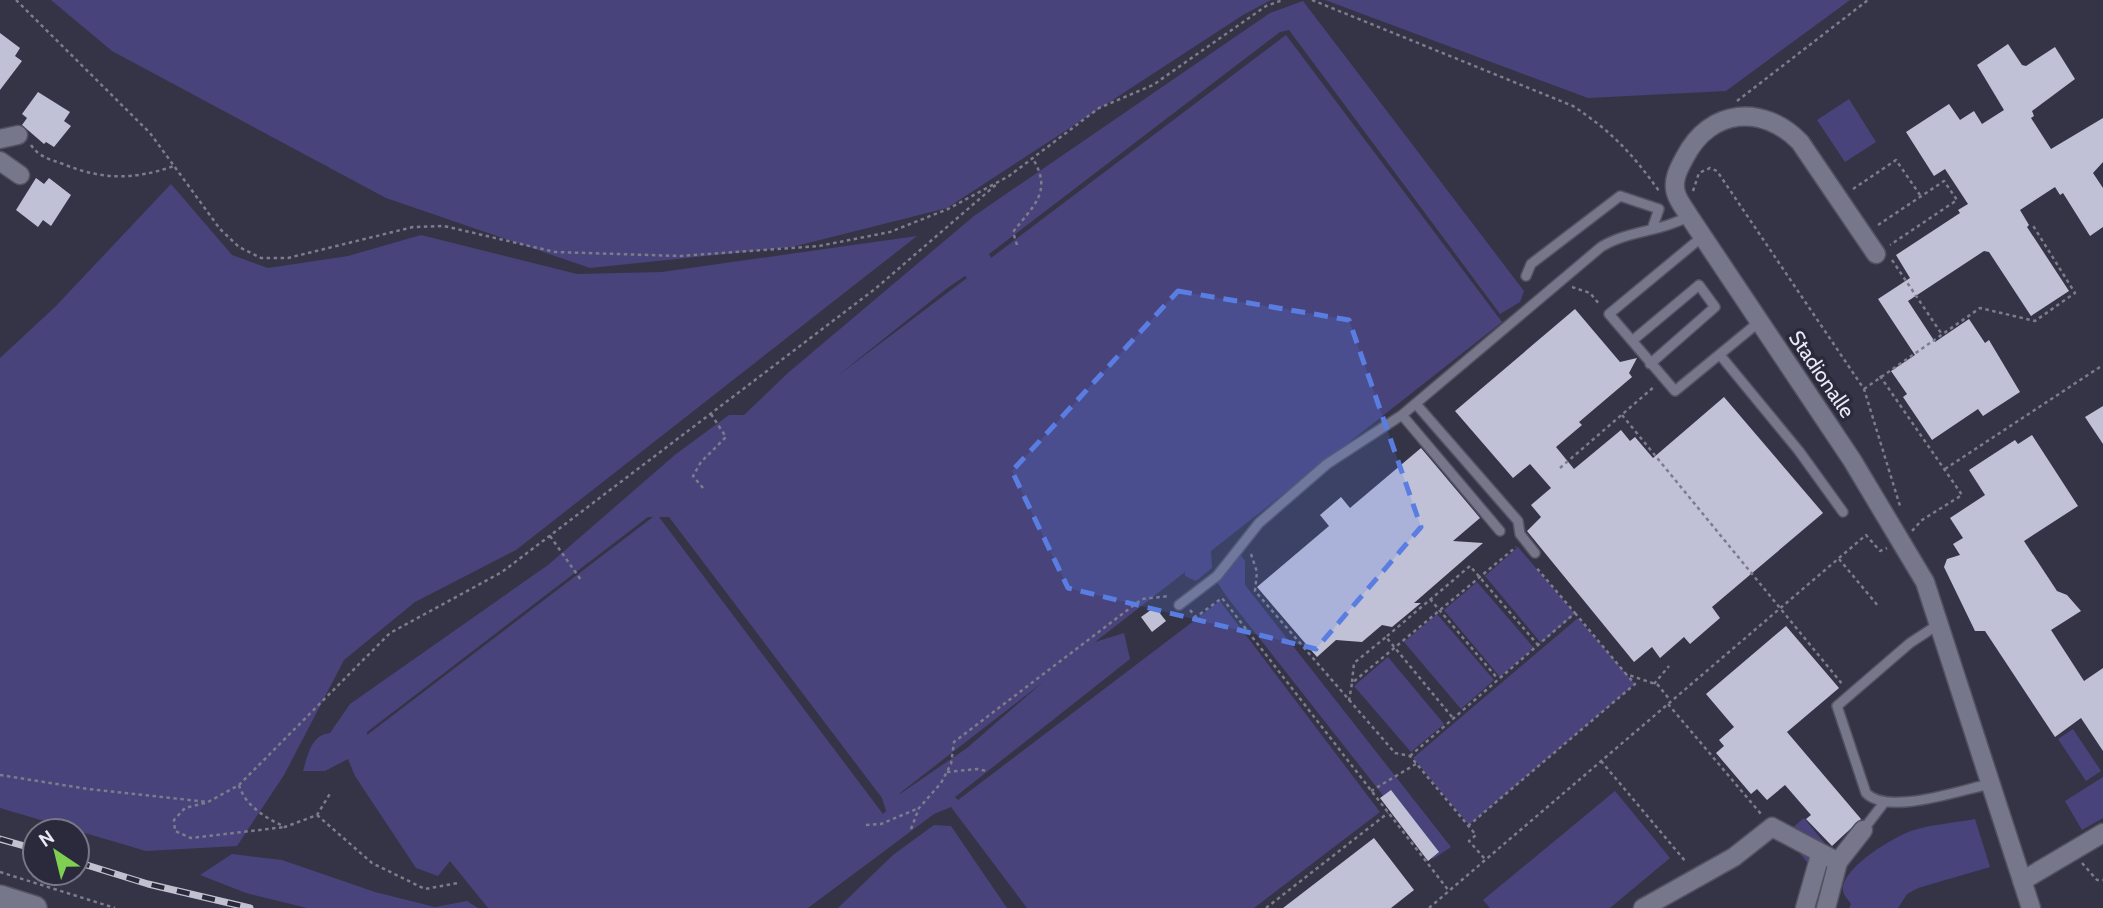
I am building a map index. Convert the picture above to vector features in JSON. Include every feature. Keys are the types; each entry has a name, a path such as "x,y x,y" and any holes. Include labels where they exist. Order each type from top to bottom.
{"street":[{"path":"1731,117 1756,116 1786,127 1800,142 1862,235 1880,251"},
{"name":"Stadionalle","path":"1731,117 1706,130 1689,150 1676,175 1676,193 1702,237 1888,518 1925,582 2031,908"},
{"path":"0,139 19,135"},
{"path":"0,161 20,175"},
{"path":"1643,908 1734,857 1772,827 1820,855 1838,862"},
{"path":"1826,908 1838,862 1863,830"},
{"path":"2022,881 2073,853 2103,832"},
{"path":"1805,908 1820,855"},
{"path":"0,897 35,908"}],"lane":[{"path":"1526,276 1531,264 1620,197 1659,209 1651,229"},
{"path":"1185,601 1217,576 1259,523 1327,464 1402,415 1560,282 1618,237 1674,225 1689,216"},
{"path":"1702,237 1609,314 1675,391 1759,321"},
{"path":"1632,341 1699,285 1715,307 1650,364"},
{"path":"1720,355 1799,451 1843,512"},
{"path":"1416,404 1518,521 1520,534 1535,553"},
{"path":"1402,415 1500,531"},
{"path":"1940,623 1910,643 1837,706 1866,793 1882,804 1911,801 1990,784"},
{"path":"1863,830 1882,804"}],"path":[{"path":"16,0 150,133 219,229 239,247 261,258 288,258 413,227 444,226 555,252 681,256 819,246 890,232 948,209 1003,178 1099,108 1153,85 1266,6 1283,0"},
{"path":"1312,0 1573,106 1606,127 1635,157 1667,201 1689,216 1699,173 1710,169 1717,171 1864,389 1900,506 1888,518"},
{"path":"1731,117 1737,101 1868,0"},
{"path":"19,135 38,155 92,175 121,178 152,174 174,166"},
{"path":"1017,245 1013,232 1041,197 1041,173 1032,158"},
{"path":"1838,199 1896,160 1921,196"},
{"path":"331,792 317,815 285,827 191,838 175,831 174,820 186,808 208,802 239,785 390,633 502,572 875,289 1003,178"},
{"path":"1862,235 1944,181 1957,200 1880,251 1941,334"},
{"path":"1864,389 1980,308 2035,321 2075,293 2032,229 2032,224"},
{"path":"1560,282 1564,286 1590,293 1609,314"},
{"path":"1945,470 2103,365"},
{"path":"1880,376 1962,495 1922,520"},
{"path":"1560,468 1663,379"},
{"path":"703,488 693,476 701,463 726,437 711,414"},
{"path":"1622,415 1721,538 1782,607 1849,694"},
{"path":"550,536 580,580"},
{"path":"1429,908 1866,536 1881,551 1902,541"},
{"path":"1352,684 1518,545 1512,538"},
{"path":"1243,544 1250,552 1257,572 1255,590 1395,753 1410,756 1476,835 1469,841 1486,860"},
{"path":"1839,559 1879,607"},
{"path":"1468,825 1635,684 1534,565"},
{"path":"1349,701 1354,663 1470,566 1538,645"},
{"path":"911,828 919,808 951,764 954,742 1142,598 1185,601 1196,617 1222,598 1449,891"},
{"path":"1430,599 1498,679"},
{"path":"1410,756 1575,613"},
{"path":"1386,637 1453,718"},
{"path":"1654,684 1669,666"},
{"path":"1626,674 1654,684 1772,827"},
{"path":"1601,761 1686,862"},
{"path":"1371,790 1416,764"},
{"path":"947,772 977,769 987,771"},
{"path":"0,775 208,802"},
{"path":"239,785 241,792 262,816 285,827"},
{"path":"866,825 881,824 919,808"},
{"path":"1266,908 1388,813"},
{"path":"317,815 372,863 425,889 458,883"},
{"path":"2073,853 2097,880 2103,880"},
{"path":"0,872 115,908"}],"highlighted area":[{"path":"1178,291 1349,320 1421,527 1316,649 1068,588 1012,471"}],"shaded area":[{"path":"51,0 1271,0 1243,15 947,208 792,247 590,268 386,198 112,51"},
{"path":"1325,0 1850,0 1726,91 1588,98"},
{"path":"1303,1 1524,291 1520,302 1500,314 1289,30 1280,32 989,254 991,258 1286,35 1502,322 1211,551 1212,568 1196,581 1185,576 1185,572 1095,642 1124,633 1130,659 955,797 958,800 1220,601 1380,812 1254,908 1027,908 951,807 934,814 808,908 488,908 450,861 438,876 416,868 355,776 348,759 325,771 303,771 314,742 330,733 350,704 548,565 676,454 729,415 744,415 789,372 974,216 1270,13","holes":["965,276 967,278 836,377","648,517 653,517 367,735 367,732","659,517 669,517 882,798 886,811 883,814","1043,682 967,748 900,793"]},
{"path":"1849,99 1876,142 1845,162 1817,120"},
{"path":"171,184 232,255 268,268 348,256 421,235 577,274 662,272 917,236 516,550 415,602 344,660 284,775 237,846 146,851 91,835 91,817 31,817 0,808 0,358 55,307"},
{"path":"1518,547 1575,614 1541,643 1485,576"},
{"path":"1236,549 1245,561 1245,585 1451,847 1433,859 1227,597 1215,579"},
{"path":"1477,582 1534,648 1500,677 1444,610"},
{"path":"1437,614 1494,680 1461,709 1404,642"},
{"path":"1578,618 1635,684 1469,825 1413,758"},
{"path":"1388,657 1444,724 1411,752 1354,686"},
{"path":"2073,729 2101,771 2086,781 2058,739"},
{"path":"2103,777 2103,818 2082,830 2065,801"},
{"path":"1615,791 1670,858 1610,908 1490,908 1483,900"},
{"path":"1804,818 1827,846 1817,854 1840,876 1810,869 1813,857 1807,862 1784,835"},
{"path":"1975,819 1990,867 1918,888 1907,894 1898,908 1849,908 1851,904 1843,892 1845,881 1870,855 1911,831"},
{"path":"934,825 951,826 1007,908 838,908 893,855"},
{"path":"232,854 282,860 375,892 435,907 467,901 478,908 307,908 246,893 200,875"}],"building":[{"path":"0,33 20,48 15,56 22,61 0,90"},
{"path":"2008,44 2022,65 2026,66 2055,47 2075,79 2032,111 2034,116 2031,118 2051,149 2103,118 2103,162 2093,173 2103,188 2103,227 2090,236 2063,193 2060,195 2055,187 2020,210 2029,225 2027,227 2069,291 2031,316 1989,252 1984,251 1908,301 1935,342 1969,319 1985,343 1989,340 2020,392 1983,416 1978,409 1932,440 1903,397 1907,394 1891,371 1915,355 1878,299 1910,278 1896,255 1960,213 1958,210 1968,204 1945,169 1934,176 1906,132 1949,104 1960,120 1974,111 1982,124 2004,110 1977,65"},
{"path":"38,92 70,112 64,121 71,126 54,147 46,142 44,144 22,125 27,118 22,114"},
{"path":"36,178 44,184 49,178 71,195 51,226 43,220 38,227 16,210"},
{"path":"1575,309 1620,362 1637,358 1629,373 1632,377 1579,422 1582,425 1556,447 1574,469 1621,430 1630,441 1635,437 1653,458 1724,397 1823,513 1712,607 1720,618 1690,644 1684,637 1660,658 1652,647 1634,662 1527,531 1541,517 1531,505 1551,488 1530,464 1513,478 1455,411"},
{"path":"2103,406 2103,444 2085,417"},
{"path":"2032,435 2078,506 2024,541 2057,591 2067,595 2081,611 2051,630 2084,681 2103,668 2103,751 2081,718 2055,737 1985,631 1975,631 1944,567 1947,559 1960,555 1953,544 1963,538 1950,518 1985,495 1969,470 2015,440 2018,444"},
{"path":"1421,448 1480,518 1453,541 1483,543 1414,603 1421,603 1392,627 1382,625 1362,642 1336,640 1317,657 1257,587 1329,526 1320,515 1341,497 1350,508"},
{"path":"1155,607 1166,621 1152,632 1141,617"},
{"path":"1786,626 1839,688 1787,732 1861,819 1832,846 1806,819 1811,815 1785,785 1767,800 1757,789 1751,794 1716,753 1724,746 1719,740 1734,727 1706,694"},
{"path":"1391,790 1439,852 1428,861 1380,798"},
{"path":"1374,838 1414,890 1391,908 1283,908"}],"railway":[{"path":"0,839 21,845"},
{"path":"91,866 148,884 250,908"}]}
